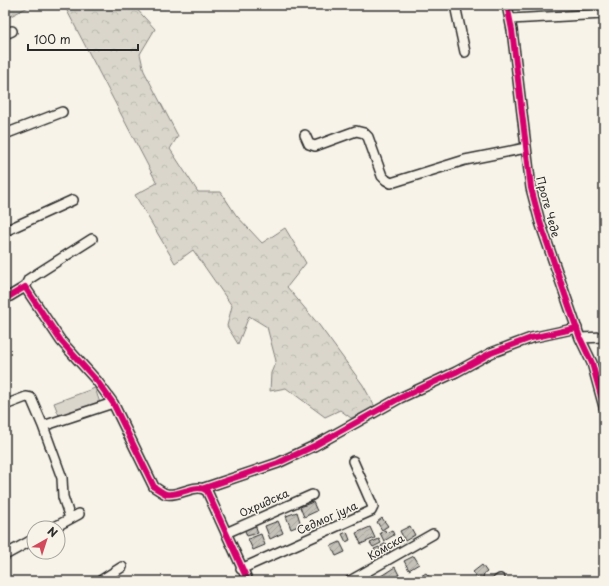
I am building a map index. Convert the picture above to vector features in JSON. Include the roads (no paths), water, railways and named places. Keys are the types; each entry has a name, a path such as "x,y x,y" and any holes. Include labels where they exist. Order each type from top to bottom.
{"street":[{"path":"455,5 465,52"},
{"name":"Проте Чеде","path":"508,5 531,188 540,222 580,338 592,363 604,407"},
{"path":"510,19 604,14"},
{"path":"5,134 62,112"},
{"path":"305,135 309,144 315,146 356,131 364,133 368,137 382,176 391,183 465,160 526,148"},
{"path":"5,232 73,200"},
{"path":"5,299 25,287 29,279 92,238"},
{"path":"25,287 62,341 97,381 113,403 154,487 163,493 170,494 196,488 204,488 278,463 314,446 400,398 456,372 491,353 531,338 577,328"},
{"path":"580,338 604,337"},
{"path":"5,405 26,396 31,398 62,478 63,497 74,516 66,521"},
{"path":"43,426 113,403"},
{"name":"Седмог јула","path":"241,568 371,511 373,508 371,502 353,461"},
{"path":"204,488 210,496 246,580"},
{"name":"Охридска","path":"226,533 312,494"},
{"name":"Комска","path":"350,581 433,534"},
{"path":"5,555 26,543"},
{"path":"100,581 122,567"}]}
